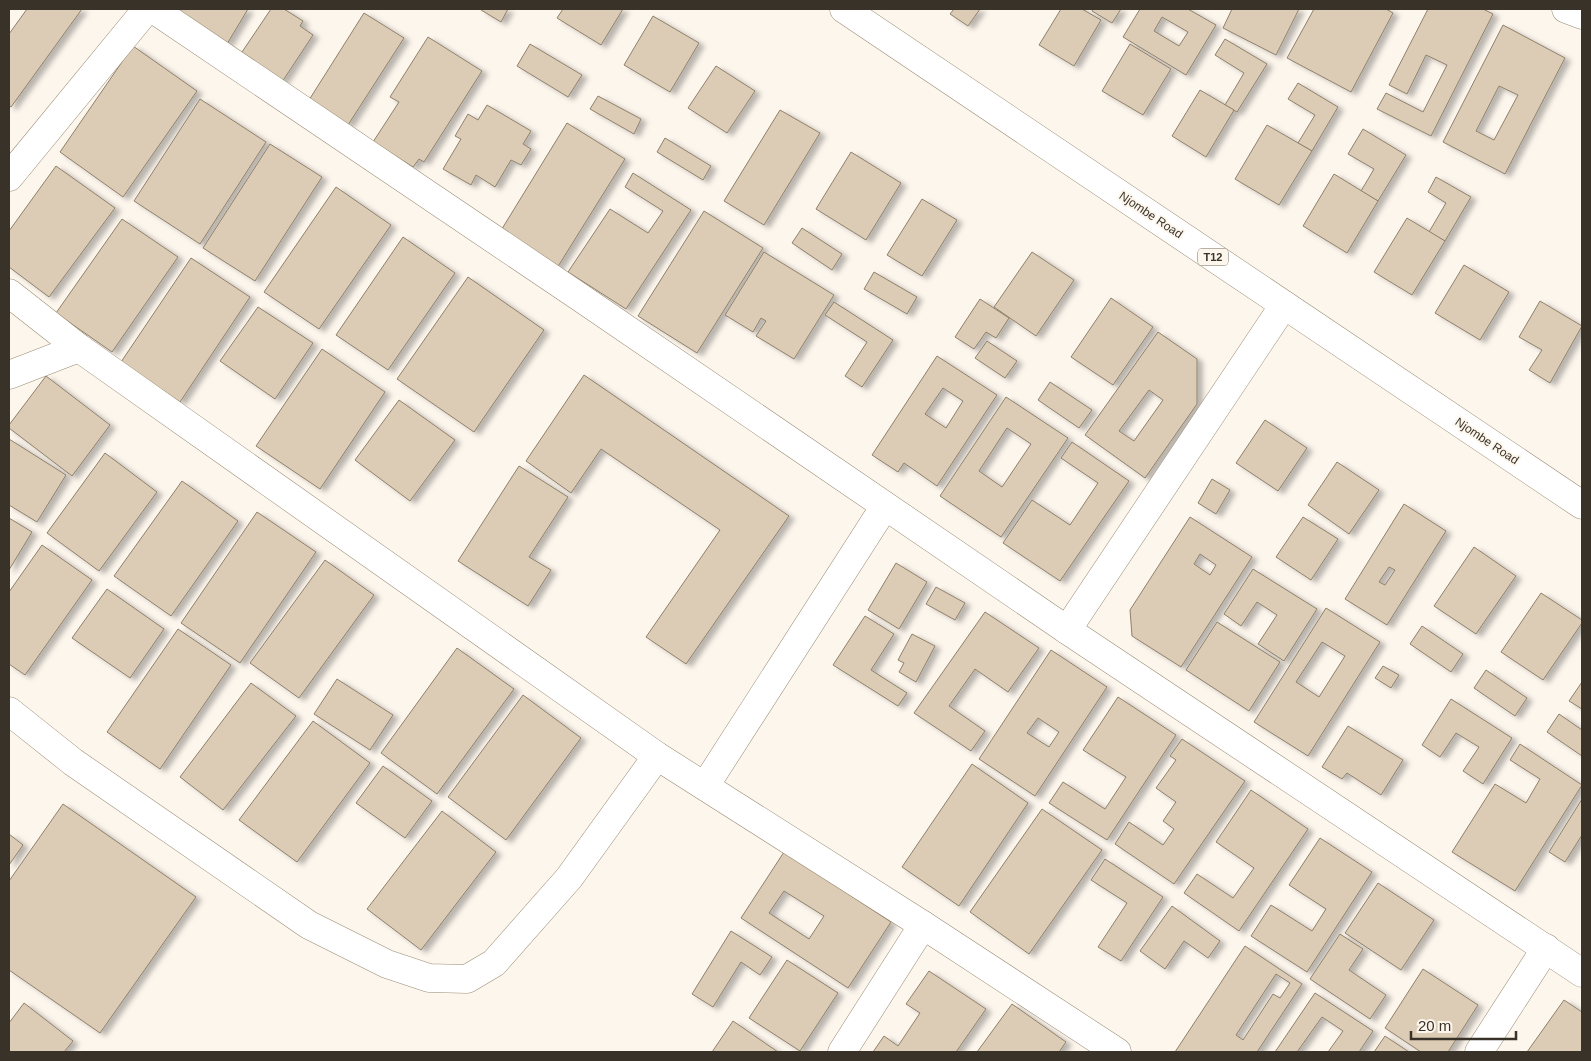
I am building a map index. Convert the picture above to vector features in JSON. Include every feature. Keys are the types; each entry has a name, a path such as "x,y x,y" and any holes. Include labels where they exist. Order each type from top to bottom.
{"main road":[{"path":"9,177 147,9"},
{"path":"153,9 1067,630 1582,973"},
{"name":"Njombe Road","path":"844,9 1582,505"},
{"path":"1566,9 1582,15"},
{"path":"9,293 79,348 657,756 923,925 1117,1052"},
{"path":"1067,630 1284,305"},
{"path":"9,375 79,348"},
{"path":"705,786 885,506"},
{"path":"9,711 73,762 310,925 388,964 429,978 467,979 494,963 569,878 657,756"},
{"path":"842,1052 923,925"},
{"path":"1479,1052 1546,948"}],"building":[{"path":"27,9 82,9 11,107 9,106 9,34"},
{"path":"169,9 248,9 227,44"},
{"path":"271,9 284,9 303,21 300,26 313,35 282,82 240,55"},
{"path":"482,9 508,9 501,22"},
{"path":"563,9 623,9 601,45 557,18"},
{"path":"954,9 980,9 968,26 950,14"},
{"path":"1061,9 1082,9 1101,20 1074,66 1039,45"},
{"path":"1093,9 1121,9 1112,23 1092,11"},
{"path":"1140,9 1188,9 1216,25 1186,75 1123,37","holes":["1162,17 1188,32 1179,46 1154,31"]},
{"path":"1232,9 1299,9 1276,55 1223,28"},
{"path":"1314,9 1386,9 1393,13 1351,92 1287,58"},
{"path":"1428,9 1483,9 1493,14 1431,136 1377,109 1386,93 1423,112 1447,65 1426,55 1407,94 1389,85"},
{"path":"364,13 404,38 348,125 309,100"},
{"path":"653,16 699,43 670,92 624,65"},
{"path":"1503,25 1565,58 1505,174 1443,142","holes":["1499,86 1518,95 1494,140 1476,131"]},
{"path":"428,37 482,71 424,162 419,159 413,167 373,142 399,102 390,97"},
{"path":"1225,39 1267,64 1237,112 1225,105 1244,73 1215,55"},
{"path":"530,44 582,75 568,97 517,66"},
{"path":"1130,44 1171,69 1143,115 1102,91"},
{"path":"133,46 197,91 123,197 60,152"},
{"path":"716,66 755,91 727,133 688,108"},
{"path":"1298,83 1338,107 1312,151 1298,143 1315,115 1288,99"},
{"path":"1200,90 1234,110 1206,157 1172,136"},
{"path":"598,96 641,119 634,134 590,109"},
{"path":"200,99 266,142 200,244 134,201"},
{"path":"487,105 531,131 523,144 531,149 521,165 511,160 495,187 476,175 471,185 443,169 461,139 455,136 468,114 478,120"},
{"path":"780,110 820,133 764,225 724,201"},
{"path":"567,123 625,159 557,268 500,232"},
{"path":"1267,125 1312,151 1279,205 1235,179"},
{"path":"1363,129 1406,155 1378,201 1361,191 1374,169 1348,154"},
{"path":"665,138 711,166 703,180 657,152"},
{"path":"270,144 322,177 255,281 203,248"},
{"path":"851,152 901,183 866,240 816,209"},
{"path":"56,166 115,208 49,297 9,267 9,231"},
{"path":"633,173 691,210 626,309 568,272 610,209 648,233 663,211 625,187"},
{"path":"1334,174 1378,201 1347,253 1303,226"},
{"path":"1436,177 1471,197 1445,241 1429,232 1446,203 1428,192"},
{"path":"336,187 391,225 319,329 264,292"},
{"path":"922,199 957,220 922,276 887,255"},
{"path":"704,211 763,248 697,353 638,316"},
{"path":"1407,218 1445,241 1412,295 1374,272"},
{"path":"122,219 178,257 112,352 56,313"},
{"path":"802,228 842,254 832,270 792,243"},
{"path":"403,237 455,273 388,370 336,335"},
{"path":"764,252 834,295 794,359 756,336 766,321 761,318 753,332 725,315"},
{"path":"1032,252 1074,280 1036,336 994,307"},
{"path":"191,258 250,297 180,402 121,362"},
{"path":"1464,265 1509,292 1480,340 1435,313"},
{"path":"874,272 917,297 907,314 864,289"},
{"path":"468,277 544,330 474,432 397,379"},
{"path":"1111,298 1153,327 1113,385 1071,357"},
{"path":"980,299 1009,318 996,338 986,332 974,349 955,337"},
{"path":"1540,301 1582,326 1550,383 1529,370 1542,350 1519,337"},
{"path":"834,302 893,340 862,387 845,376 867,342 825,315"},
{"path":"258,307 313,343 275,399 220,361"},
{"path":"1158,332 1197,359 1197,404 1145,478 1085,435","holes":["1149,390 1163,400 1134,441 1119,431"]},
{"path":"987,341 1017,361 1005,378 975,358"},
{"path":"322,349 385,392 320,489 256,446"},
{"path":"937,356 997,395 937,486 904,463 898,472 872,455","holes":["943,388 963,401 946,428 925,414"]},
{"path":"584,375 789,516 686,664 646,637 720,530 601,449 571,493 526,461"},
{"path":"46,376 110,425 72,476 9,428 9,425"},
{"path":"1050,382 1092,410 1079,428 1038,400"},
{"path":"1006,397 1068,438 1001,537 940,496","holes":["1007,428 1031,444 1002,487 979,471"]},
{"path":"399,400 455,440 410,501 355,460"},
{"path":"1265,420 1307,448 1278,491 1236,463"},
{"path":"9,439 66,475 37,522 9,505"},
{"path":"1072,442 1129,481 1060,581 1003,543 1032,500 1070,525 1098,483 1061,458"},
{"path":"105,453 157,492 99,571 47,533"},
{"path":"1337,462 1379,490 1349,534 1308,505"},
{"path":"519,466 568,497 529,557 551,570 528,606 458,561"},
{"path":"1212,479 1230,490 1216,514 1198,503"},
{"path":"182,481 238,521 171,616 114,576"},
{"path":"1404,504 1446,531 1387,625 1345,599","holes":["1389,567 1395,570 1385,585 1379,582"]},
{"path":"257,512 316,552 240,663 181,623"},
{"path":"1190,517 1252,557 1181,667 1132,636 1130,610","holes":["1200,554 1216,565 1210,575 1194,564"]},
{"path":"1303,517 1338,539 1311,580 1276,557"},
{"path":"9,518 32,532 9,570"},
{"path":"42,545 92,580 25,675 9,664 9,592"},
{"path":"1474,547 1516,576 1476,634 1434,606"},
{"path":"325,560 374,595 299,698 250,663"},
{"path":"896,563 927,582 899,629 868,610"},
{"path":"1253,569 1317,609 1284,661 1258,644 1277,615 1257,602 1241,626 1224,614"},
{"path":"936,587 965,603 955,620 926,604"},
{"path":"107,589 164,629 130,678 72,638"},
{"path":"1541,593 1582,620 1582,623 1543,680 1501,652"},
{"path":"1326,608 1380,642 1308,756 1254,722","holes":["1322,642 1345,656 1319,697 1296,682"]},
{"path":"985,612 1039,648 1008,692 975,669 949,706 985,731 971,751 914,713"},
{"path":"865,616 894,634 871,670 907,693 898,706 833,665"},
{"path":"1217,622 1280,662 1249,711 1186,670"},
{"path":"1422,626 1463,654 1451,672 1410,644"},
{"path":"178,629 231,665 160,769 107,732"},
{"path":"912,634 935,646 916,682 899,672 904,663 898,660"},
{"path":"457,648 514,689 437,794 381,753"},
{"path":"1051,650 1107,687 1035,796 979,759","holes":["1038,718 1059,732 1049,747 1027,733"]},
{"path":"1383,666 1399,675 1391,688 1375,678"},
{"path":"1486,670 1527,698 1515,716 1474,688"},
{"path":"337,679 393,715 370,750 314,714"},
{"path":"1582,682 1582,709 1569,701"},
{"path":"251,683 296,716 223,810 180,777"},
{"path":"523,695 581,738 506,840 448,797"},
{"path":"1118,697 1176,735 1107,840 1049,803 1063,782 1105,809 1126,777 1083,750"},
{"path":"1451,699 1512,738 1483,784 1463,771 1479,747 1456,733 1440,757 1422,745"},
{"path":"1559,714 1582,730 1582,756 1547,732"},
{"path":"313,721 370,763 297,862 239,820"},
{"path":"1348,726 1403,760 1381,795 1347,773 1342,779 1322,767"},
{"path":"1182,739 1245,781 1174,884 1115,844 1129,822 1163,845 1174,829 1163,821 1176,802 1156,788 1176,760 1170,756"},
{"path":"1520,744 1582,785 1515,891 1452,852 1495,784 1526,803 1540,779 1510,760"},
{"path":"972,764 1028,803 959,906 902,867"},
{"path":"383,766 432,801 405,838 356,803"},
{"path":"1251,790 1308,829 1239,931 1184,893 1197,874 1233,898 1254,868 1216,842"},
{"path":"1582,799 1582,835 1565,862 1549,852"},
{"path":"63,804 196,897 100,1033 9,970 9,881"},
{"path":"1042,809 1102,850 1029,954 970,912"},
{"path":"442,811 496,852 421,950 367,909"},
{"path":"9,834 23,845 9,865"},
{"path":"1320,838 1372,872 1307,972 1251,936 1271,905 1312,931 1326,909 1289,885"},
{"path":"784,852 891,922 848,988 741,918","holes":["784,891 824,916 809,939 769,913"]},
{"path":"1105,859 1163,897 1121,961 1098,947 1127,903 1091,880"},
{"path":"1378,883 1434,920 1401,970 1345,933"},
{"path":"1172,906 1220,941 1208,958 1184,941 1165,969 1140,951"},
{"path":"731,931 772,957 760,975 741,962 713,1007 692,994"},
{"path":"1340,934 1363,949 1349,970 1386,995 1370,1019 1310,979"},
{"path":"1245,946 1302,984 1257,1052 1175,1052","holes":["1276,974 1290,983 1280,998 1273,994 1243,1040 1236,1035"]},
{"path":"787,960 838,993 800,1051 749,1018"},
{"path":"1423,969 1478,1005 1448,1052 1421,1052 1385,1028"},
{"path":"929,971 986,1009 956,1052 873,1052 884,1036 898,1046 920,1013 906,1004"},
{"path":"1315,993 1373,1031 1359,1052 1328,1052 1343,1031 1322,1017 1297,1052 1275,1052"},
{"path":"1564,1000 1582,1012 1582,1052 1527,1052"},
{"path":"24,1003 73,1041 64,1052 9,1052 9,1023"},
{"path":"1012,1004 1066,1042 1059,1052 977,1052"},
{"path":"733,1021 778,1052 712,1052"},
{"path":"1385,1036 1409,1052 1374,1052"}]}
